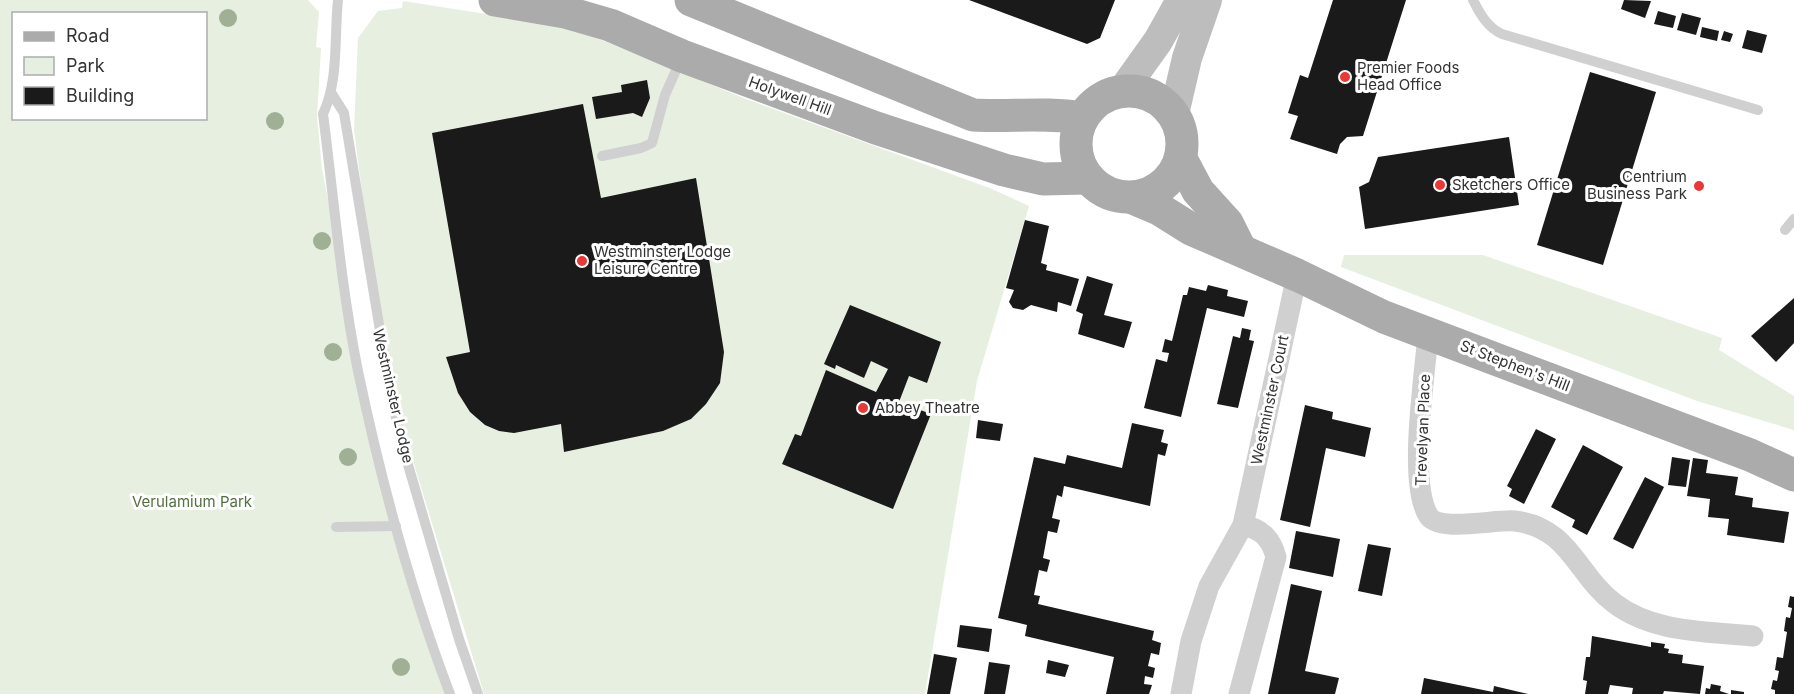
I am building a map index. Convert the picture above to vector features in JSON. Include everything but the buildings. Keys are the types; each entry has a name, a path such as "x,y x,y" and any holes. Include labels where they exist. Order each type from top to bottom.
{"main road":[{"name":"Holywell Hill","path":"495,0 565,12 610,25 682,56 876,128 1004,170 1043,179 1087,178"},
{"path":"691,0 974,115 1004,117 1059,114 1082,118"},
{"path":"1124,90 1142,91 1153,96 1174,114 1182,131 1181,159 1175,173 1157,190 1133,198 1105,192 1087,178 1076,151 1077,132 1082,118 1097,100 1124,90"},
{"path":"1181,159 1198,190 1227,223 1240,249"},
{"name":"St Stephen's Hill","path":"1133,198 1159,209 1191,229 1240,249 1384,317 1750,454 1794,475"}],"street":[{"path":"1124,90 1182,0"},
{"path":"1174,114 1187,58 1207,0"},
{"name":"Westminster Court","path":"1181,694 1191,641 1209,586 1243,525 1297,275"},
{"name":"Trevelyan Place","path":"1428,334 1419,460 1421,493 1429,517 1439,524 1451,525 1492,520 1517,521 1540,528 1557,537 1570,550 1592,580 1614,603 1636,616 1658,626 1753,636"},
{"path":"1239,694 1276,557 1274,548 1260,529 1243,525"}],"lane":[{"name":"Westminster Lodge","path":"339,0 334,37 332,94 323,114 358,369 420,615 450,694"},
{"path":"1473,0 1480,14 1496,32 1758,110"},
{"path":"602,156 641,148 652,143 665,95 682,56"},
{"name":"Westminster Lodge","path":"332,94 344,113 380,343 404,451 459,639 478,694"},
{"path":"1785,230 1794,219"},
{"path":"336,526 396,526"}],"green space":[{"name":"Verulamium Park","path":"0,0 308,0 319,12 316,47 321,48 317,117 322,169 383,481 450,694 0,694"},
{"path":"403,1 570,27 746,99 992,189 1029,206 977,381 925,694 484,694 410,451 390,374 372,269 354,130 358,38 378,11 402,8"},
{"path":"1344,255 1483,255 1722,338 1719,350 1794,396 1794,430 1697,401 1341,267"}],"place":[{"name":"Premier Foods Head Office","path":"1345,77"},
{"name":"Sketchers Office","path":"1440,185"},
{"name":"Centrium Business Park","path":"1699,186"},
{"name":"Westminster Lodge Leisure Centre","path":"582,261"},
{"name":"Abbey Theatre","path":"863,408"}]}
